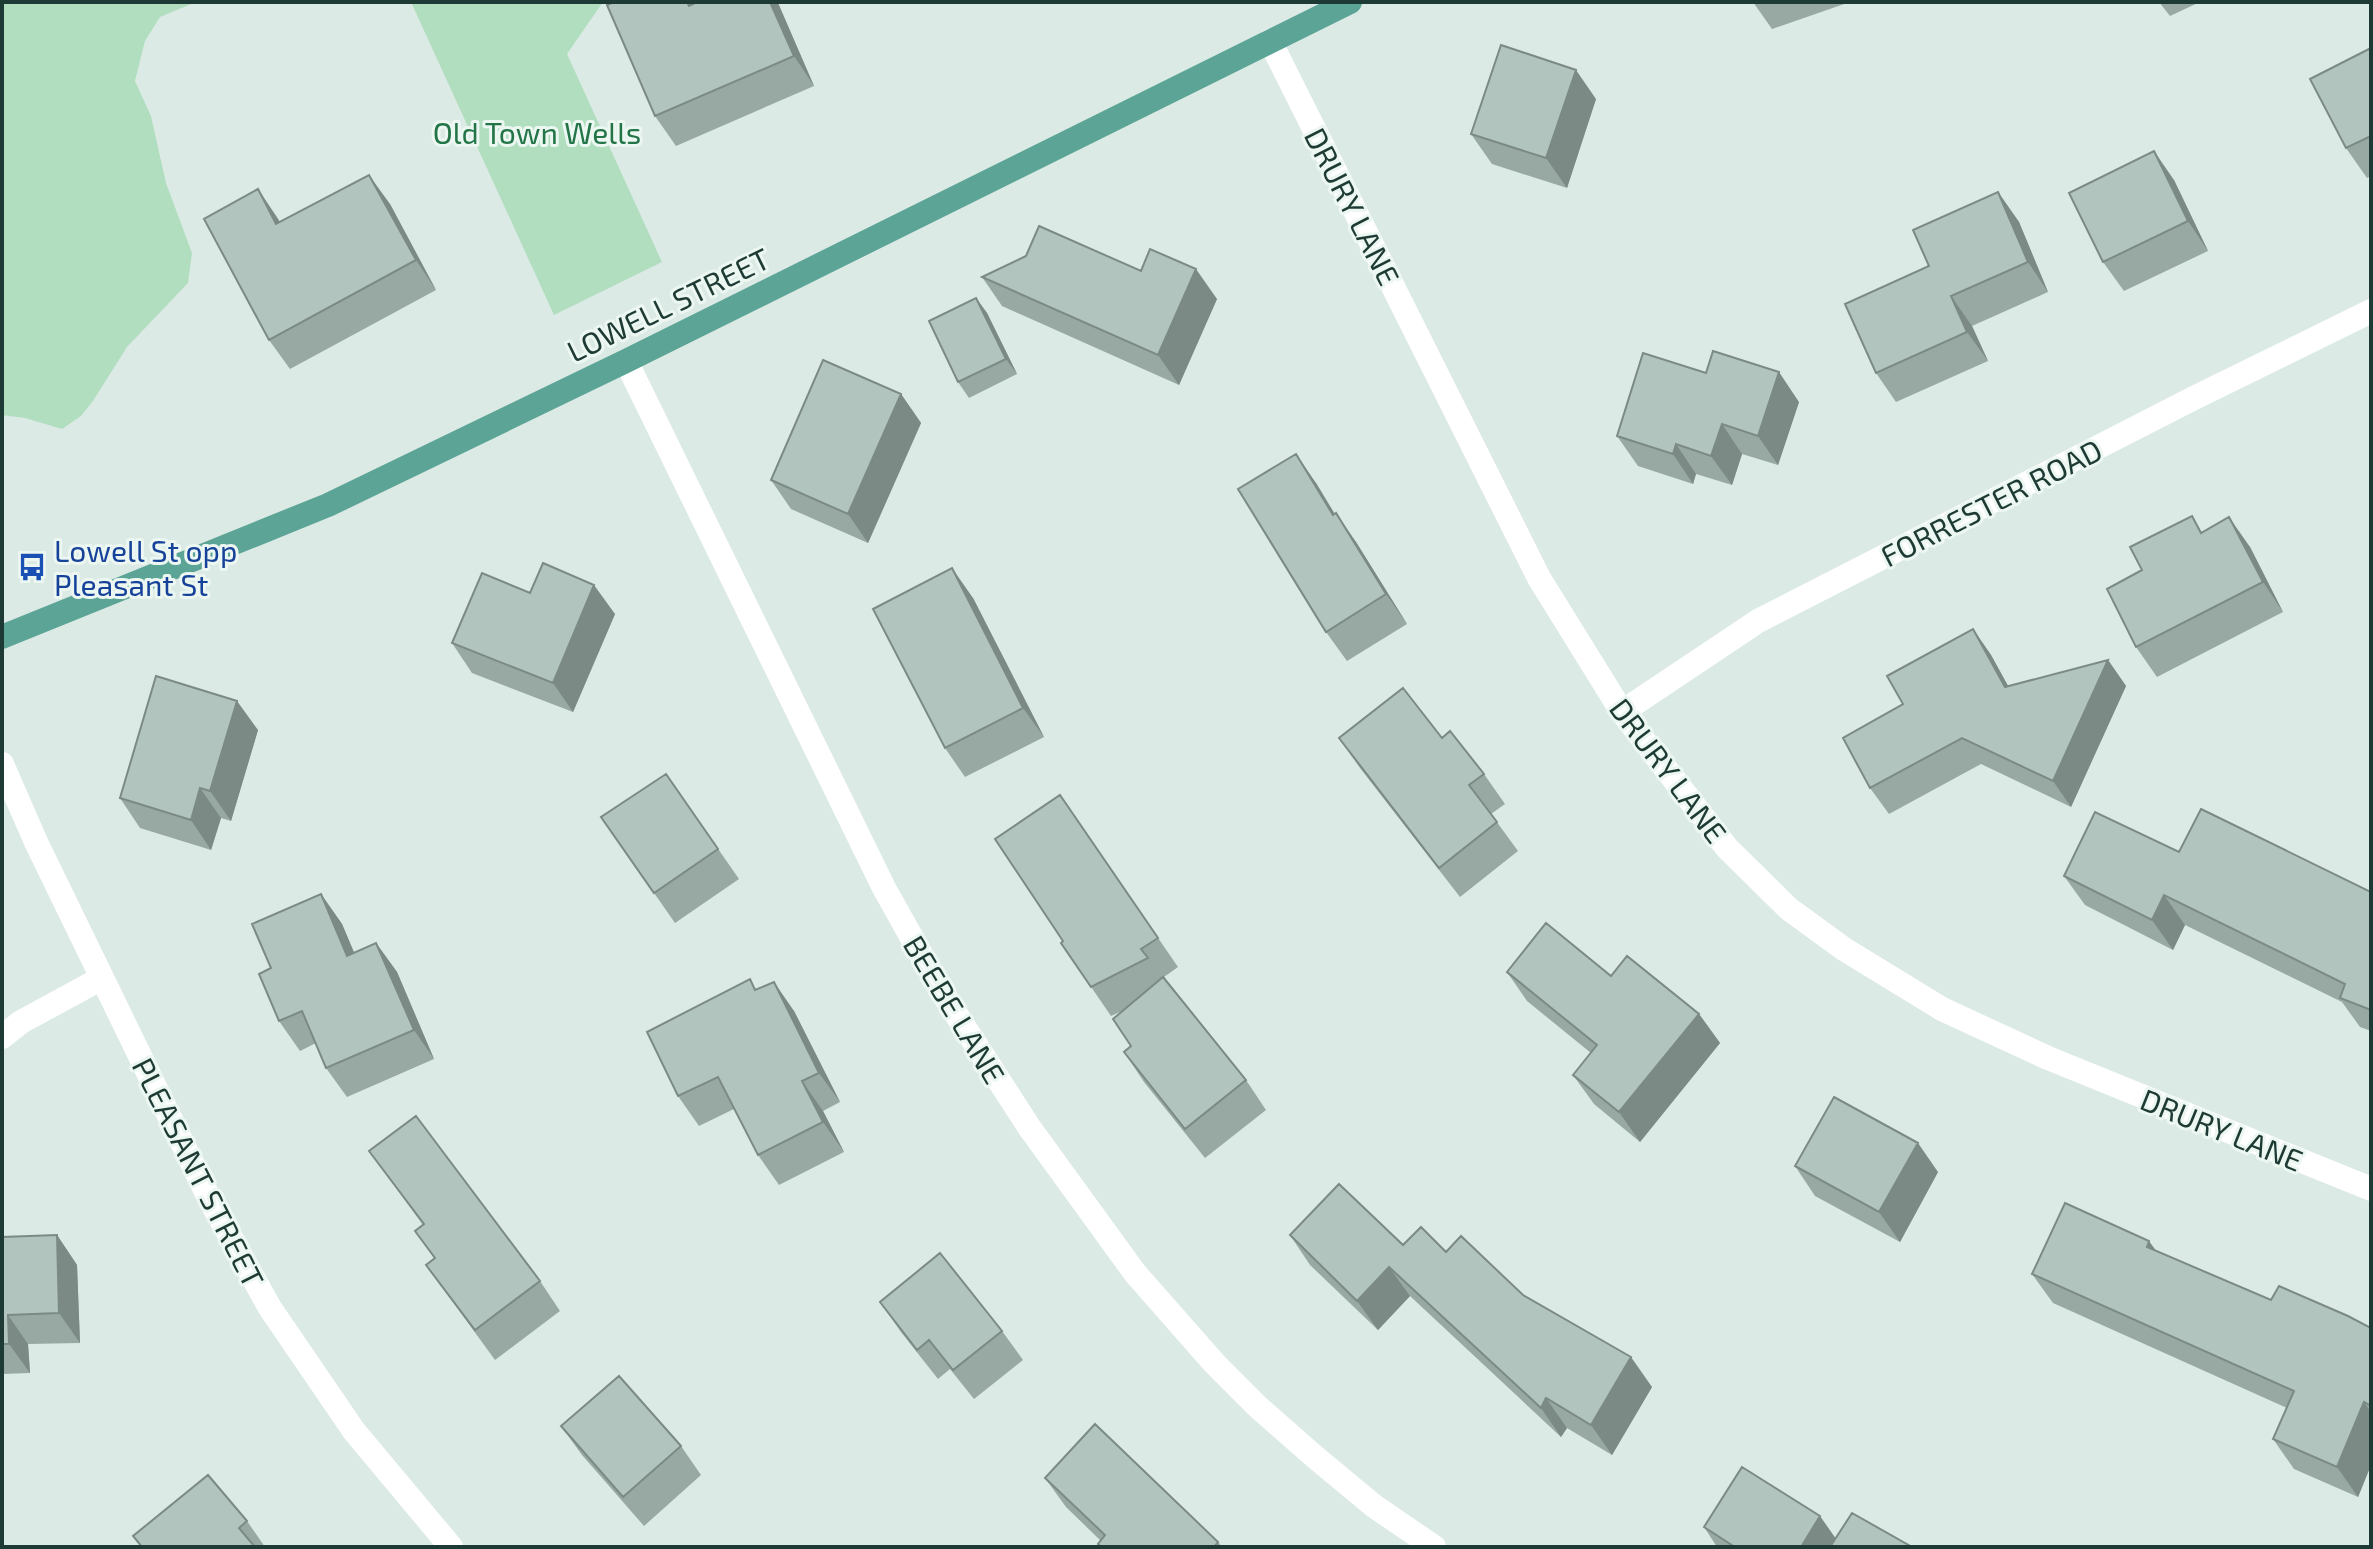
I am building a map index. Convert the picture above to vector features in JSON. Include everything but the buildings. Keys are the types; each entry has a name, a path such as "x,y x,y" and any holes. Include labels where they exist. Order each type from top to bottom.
{"main road":[{"name":"LOWELL STREET","path":"2,637 328,505 1350,2"}],"street":[{"name":"DRURY LANE","path":"1270,41 1539,578 1622,712 1727,848 1789,909 1844,949 1942,1009 2048,1058 2371,1189"},
{"name":"FORRESTER ROAD","path":"1622,712 1758,621 2371,311"},
{"name":"BEEBE LANE","path":"626,361 891,901 945,997 1029,1127 1135,1273 1215,1364 1315,1457 1374,1506 1434,1547"},
{"name":"PLEASANT STREET","path":"2,764 36,842 210,1200 270,1308 354,1431 451,1547"},
{"path":"2,1037 29,1018 102,978"}],"green space":[{"path":"2,2 196,2 160,17 145,41 135,81 151,116 166,183 192,253 188,283 127,347 81,416 62,429 2,415"},
{"name":"Old Town Wells","path":"411,2 603,2 567,54 662,262 554,315"}],"place":[{"name":"Lowell St opp Pleasant St","path":"32,567"}]}
